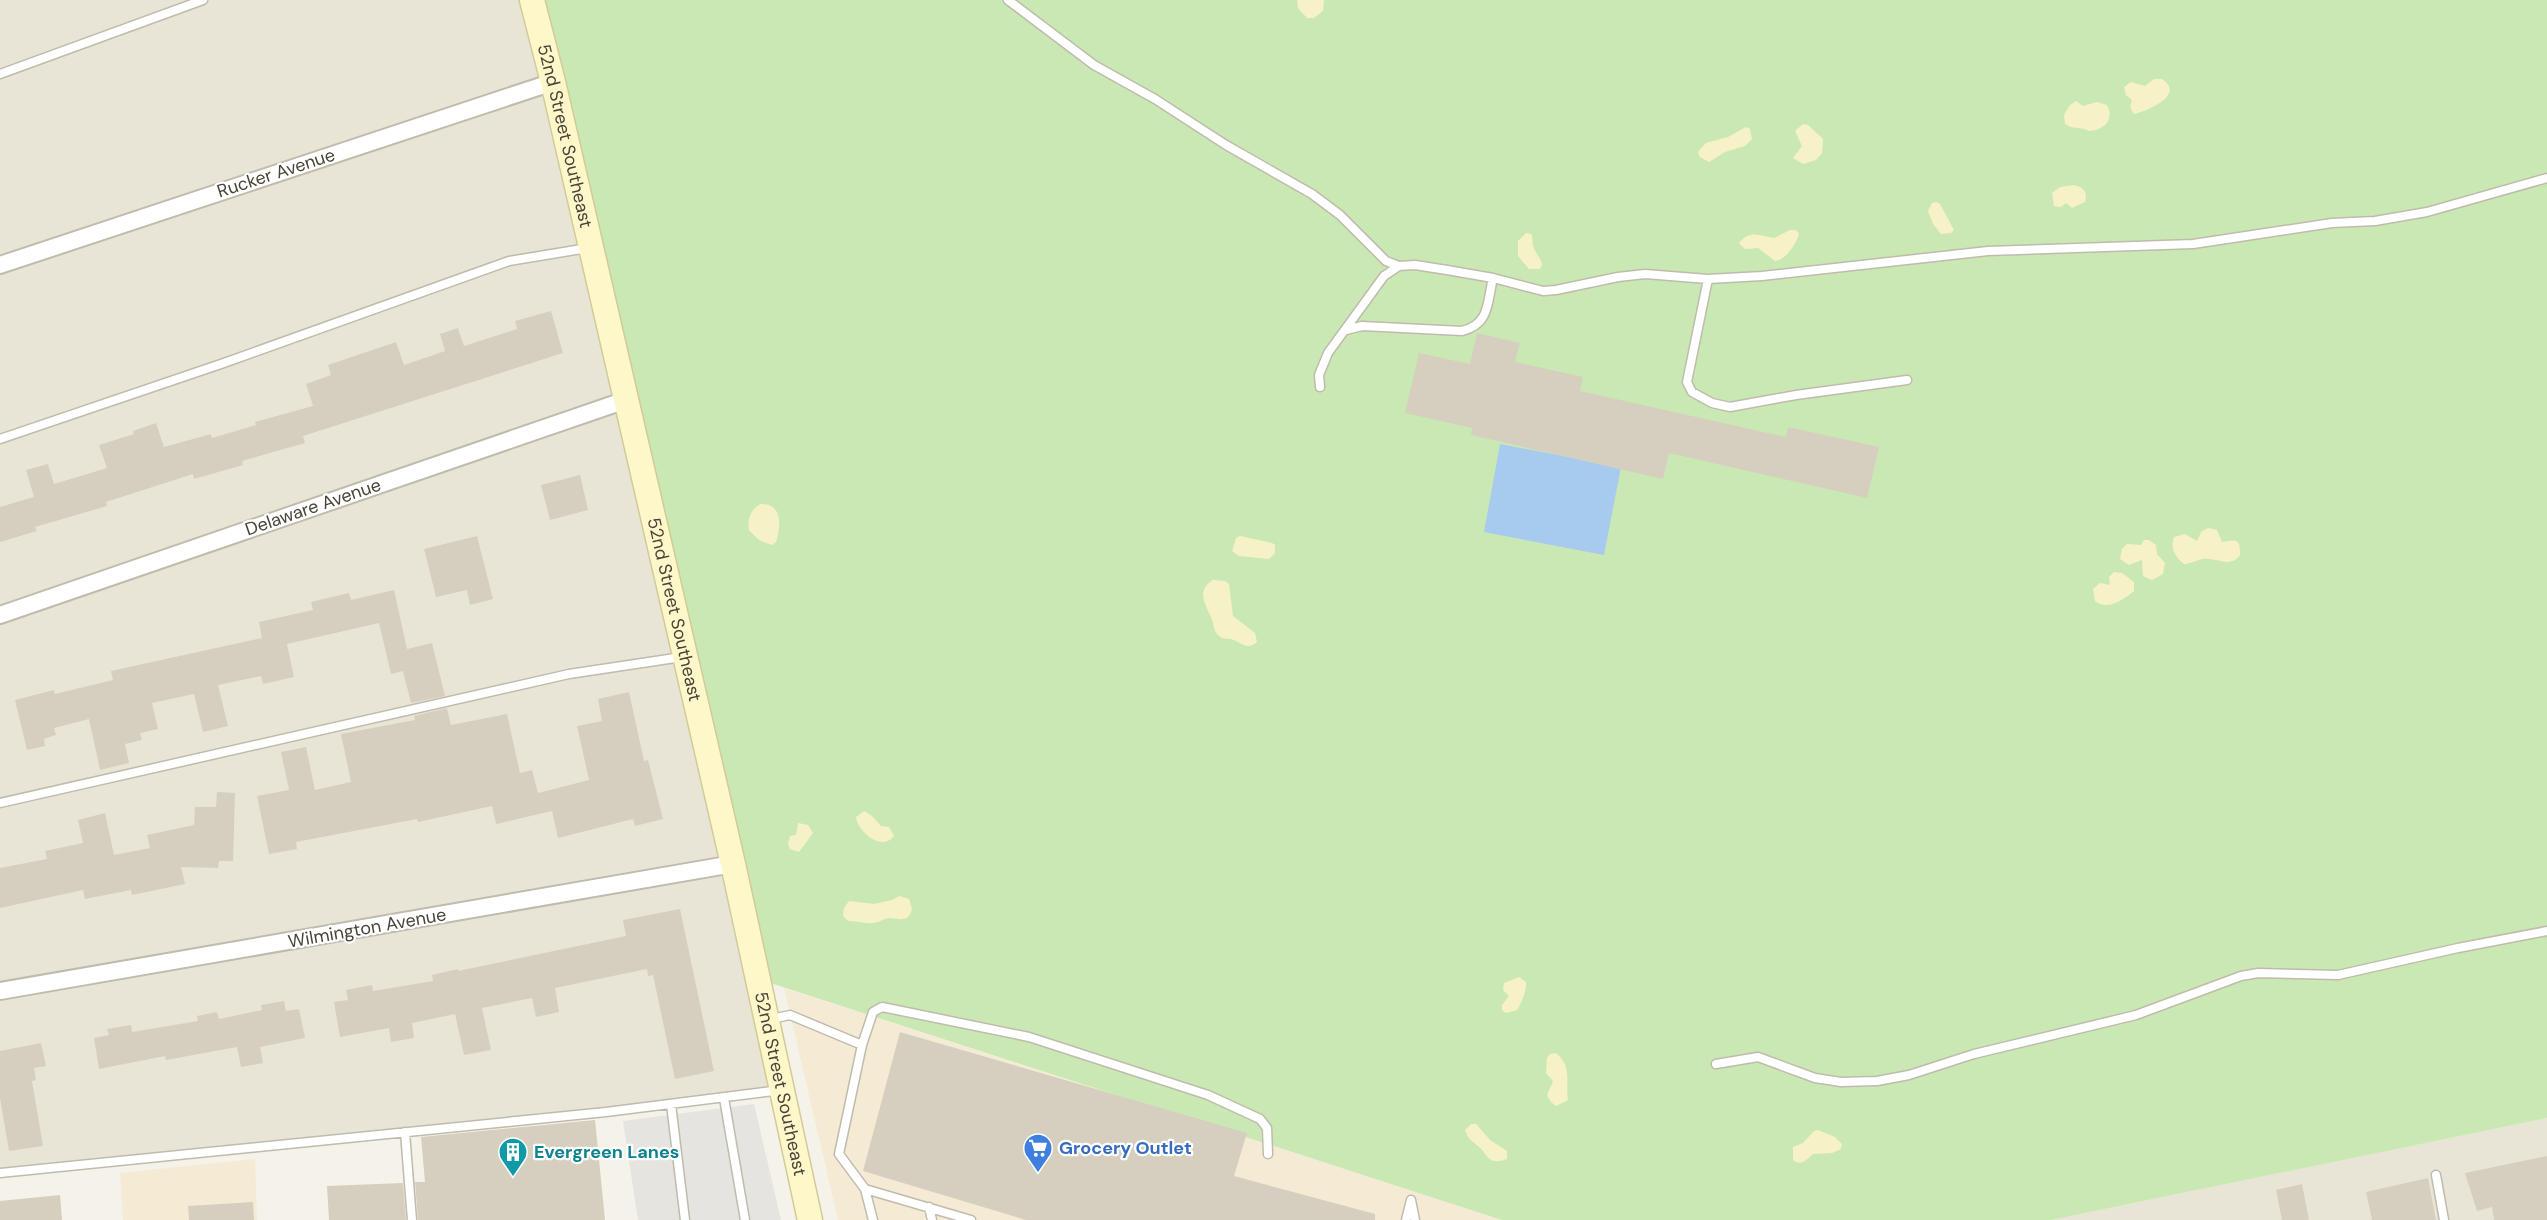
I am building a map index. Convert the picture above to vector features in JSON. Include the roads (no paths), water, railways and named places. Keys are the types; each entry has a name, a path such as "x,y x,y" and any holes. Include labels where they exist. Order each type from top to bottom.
{"street":[{"name":"52nd Street Southeast","path":"532,0 553,81 733,864 810,1220"},
{"name":"Rucker Avenue","path":"0,265 553,81"},
{"name":"Delaware Avenue","path":"0,615 626,400"},
{"name":"Wilmington Avenue","path":"0,992 733,864"}],"lane":[{"path":"0,74 203,0"},
{"path":"1008,0 1094,65 1155,99 1226,145 1312,194 1340,215 1386,261 1399,266 1415,265 1493,278 1543,291 1645,274 1708,279 1762,276 1988,251 2193,244 2332,223 2375,221 2427,212 2547,178"},
{"path":"0,439 221,364 509,261 591,248"},
{"path":"1320,387 1320,375 1328,353 1384,276 1399,266"},
{"path":"1346,330 1362,326 1461,331 1471,329 1483,318 1493,278"},
{"path":"1708,279 1688,382 1692,392 1712,403 1730,407 1796,395 1907,381"},
{"path":"0,803 569,674 685,656"},
{"path":"1716,1064 1758,1057 1815,1078 1841,1082 1877,1081 1909,1075 1974,1053 2136,1015 2241,976 2258,973 2338,975 2547,931"},
{"path":"873,1220 865,1189 839,1154 862,1045 873,1012 879,1008 1029,1037 1208,1095 1260,1119 1267,1128 1268,1154"},
{"path":"767,1021 790,1015 862,1045"},
{"path":"0,1173 671,1104 782,1090"},
{"path":"724,1098 745,1220"},
{"path":"671,1104 685,1220"},
{"path":"405,1132 412,1220"},
{"path":"2436,1175 2444,1220"},
{"path":"865,1189 971,1220"},
{"path":"1406,1220 1411,1200 1415,1220"},
{"path":"929,1207 932,1220"}],"water":[{"path":"1500,444 1621,467 1604,555 1484,532"}],"place":[{"name":"Grocery Outlet","path":"1038,1174"},
{"name":"Evergreen Lanes","path":"513,1178"}]}
